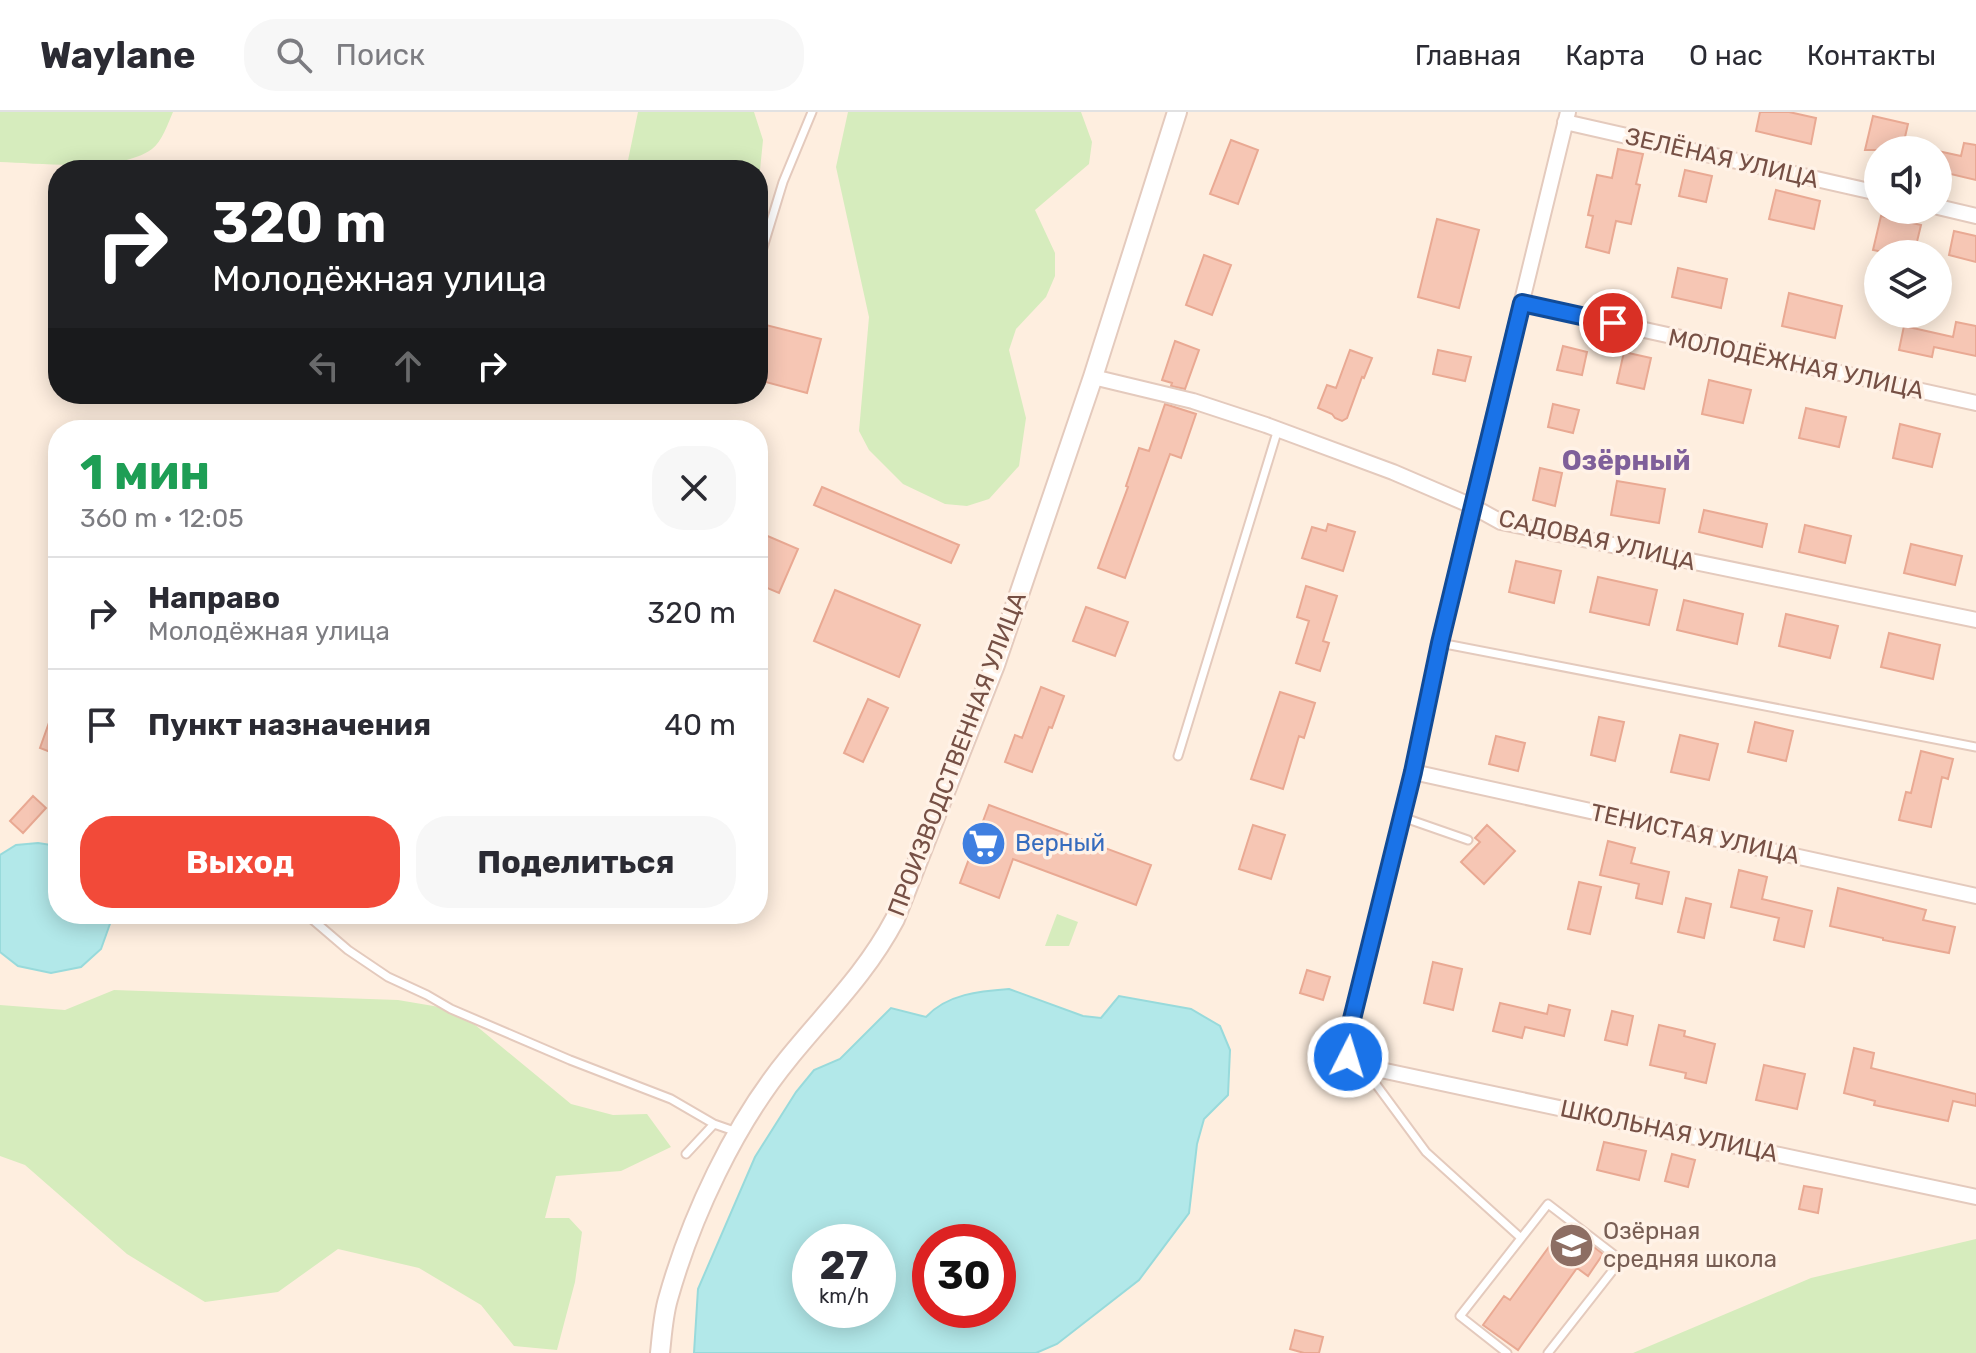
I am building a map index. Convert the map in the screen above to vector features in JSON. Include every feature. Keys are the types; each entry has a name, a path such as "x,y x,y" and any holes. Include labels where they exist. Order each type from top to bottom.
{"street":[{"name":"ПРОИЗВОДСТВЕННАЯ УЛИЦА","path":"660,1353 667,1301 698,1212 739,1133 786,1061 858,977 895,919 995,665 1093,377 1177,112"},
{"name":"ЗЕЛЁНАЯ УЛИЦА","path":"1567,117 1864,190"},
{"path":"1362,1066 1348,1057 1351,1023 1567,117"},
{"path":"1952,210 1976,216"},
{"name":"МОЛОДЁЖНАЯ УЛИЦА","path":"1522,303 1976,403"},
{"name":"САДОВАЯ УЛИЦА","path":"1093,377 1193,401 1278,429 1393,472 1501,522 1976,620"},
{"name":"ТЕНИСТАЯ УЛИЦА","path":"1413,772 1976,896"},
{"name":"ШКОЛЬНАЯ УЛИЦА","path":"1362,1066 1976,1197"}],"lane":[{"path":"768,231 783,182 812,112"},
{"path":"1178,756 1278,429"},
{"path":"1440,643 1976,747"},
{"path":"1402,817 1468,840"},
{"path":"318,924 348,950 388,977 451,1009 671,1099 714,1124 739,1133"},
{"path":"1362,1066 1426,1152 1521,1238"},
{"path":"686,1154 714,1124"},
{"path":"1507,1353 1460,1316 1548,1204 1621,1260 1548,1353"}],"green space":[{"path":"0,112 173,112 156,146 138,156 124,160 48,160 48,164 0,162"},
{"path":"638,112 754,112 763,140 761,160 628,160"},
{"path":"848,112 1081,112 1092,142 1089,164 1035,210 1055,253 1055,276 1046,297 1016,329 1009,350 1026,418 1019,466 989,499 967,506 945,504 903,484 869,450 859,431 869,317 836,167"},
{"path":"1057,914 1078,922 1069,946 1045,946"},
{"path":"114,990 398,1000 457,1010 571,1104 613,1115 647,1114 671,1147 621,1171 556,1176 545,1218 569,1218 582,1232 575,1282 557,1350 514,1346 481,1305 419,1268 338,1249 278,1292 205,1302 127,1254 25,1165 0,1156 0,1005 65,1010"},
{"path":"1976,1239 1976,1353 1633,1353 1811,1278"}],"water":[{"path":"48,844 48,924 110,924 101,949 81,967 51,973 18,966 0,952 0,855 16,845"},
{"path":"1009,989 1083,1016 1101,1018 1119,996 1191,1009 1220,1026 1230,1050 1228,1095 1204,1119 1197,1144 1189,1213 1139,1280 1057,1344 1036,1353 694,1353 698,1289 755,1157 796,1092 814,1070 840,1059 891,1008 926,1017 944,1003 976,993"}],"building":[{"path":"1760,112 1789,112 1816,118 1811,144 1756,131"},
{"path":"1873,116 1908,124 1905,136 1868,136"},
{"path":"1231,140 1258,150 1238,204 1210,194"},
{"path":"1964,143 1976,145 1976,180 1952,174 1952,154 1961,156"},
{"path":"1618,149 1643,154 1631,224 1616,221 1609,253 1586,247 1593,216 1588,215 1597,175 1612,178"},
{"path":"1685,170 1712,176 1706,202 1679,196"},
{"path":"1776,190 1820,201 1814,229 1769,219"},
{"path":"1437,219 1479,230 1459,308 1418,297"},
{"path":"1879,224 1921,225 1917,240 1875,240"},
{"path":"1954,231 1976,236 1976,262 1952,256"},
{"path":"1204,255 1231,265 1212,315 1186,305"},
{"path":"1678,268 1727,279 1721,308 1672,297"},
{"path":"1789,293 1842,306 1835,338 1782,326"},
{"path":"1956,322 1976,326 1976,356 1934,347 1932,357 1899,350 1904,328 1953,337"},
{"path":"768,326 821,339 807,393 768,383"},
{"path":"1175,341 1199,350 1185,389 1162,380"},
{"path":"1563,346 1587,352 1582,375 1557,370"},
{"path":"1350,350 1372,358 1347,418 1342,421 1318,408 1327,385 1336,388"},
{"path":"1438,350 1471,357 1465,381 1433,374"},
{"path":"1624,352 1651,358 1644,389 1617,383"},
{"path":"1709,380 1751,390 1743,423 1702,414"},
{"path":"1165,404 1196,414 1181,458 1170,454 1125,578 1098,568 1139,448 1149,451"},
{"path":"1553,404 1579,410 1573,433 1548,427"},
{"path":"1806,408 1846,417 1839,447 1799,438"},
{"path":"1900,424 1940,434 1932,467 1893,458"},
{"path":"1540,468 1562,473 1555,506 1533,500"},
{"path":"1617,481 1665,489 1659,523 1611,515"},
{"path":"822,487 959,545 951,563 814,505"},
{"path":"1704,510 1767,524 1762,547 1699,532"},
{"path":"1328,524 1355,532 1343,571 1302,558 1312,527 1326,531"},
{"path":"1805,525 1851,536 1845,563 1799,552"},
{"path":"768,536 798,549 779,593 768,588"},
{"path":"1911,544 1962,556 1955,585 1904,573"},
{"path":"1516,561 1561,571 1554,603 1509,592"},
{"path":"1598,577 1657,590 1649,625 1590,612"},
{"path":"1306,586 1337,596 1323,641 1329,643 1320,671 1296,663 1309,621 1297,617"},
{"path":"835,590 920,625 899,677 814,641"},
{"path":"1684,600 1743,614 1737,644 1677,630"},
{"path":"1086,607 1128,622 1115,656 1073,641"},
{"path":"1786,614 1838,626 1830,658 1779,646"},
{"path":"1889,633 1940,645 1933,679 1881,667"},
{"path":"1041,687 1064,696 1032,772 1005,762 1015,735 1022,738"},
{"path":"1280,692 1315,703 1304,738 1299,736 1283,789 1251,779"},
{"path":"868,699 888,708 863,762 844,753"},
{"path":"1599,717 1624,722 1615,761 1591,755"},
{"path":"1755,722 1793,731 1786,761 1748,752"},
{"path":"48,726 48,751 40,748"},
{"path":"1680,735 1718,744 1709,780 1671,772"},
{"path":"1496,736 1525,743 1518,771 1489,764"},
{"path":"1921,751 1953,759 1948,779 1942,777 1931,827 1899,820 1906,792 1911,793"},
{"path":"33,796 46,808 23,833 10,821"},
{"path":"989,805 1151,865 1136,905 1013,859 999,898 960,883"},
{"path":"1253,825 1285,835 1271,879 1239,869"},
{"path":"1487,825 1515,851 1484,884 1461,862 1480,842 1475,838"},
{"path":"1608,841 1635,848 1631,863 1669,872 1662,904 1636,898 1639,884 1600,875"},
{"path":"1739,870 1767,877 1762,899 1812,911 1804,947 1774,940 1779,918 1731,907"},
{"path":"1579,882 1601,887 1590,934 1568,929"},
{"path":"1838,888 1926,910 1923,920 1955,927 1949,953 1830,926"},
{"path":"1686,898 1711,904 1704,938 1678,932"},
{"path":"1433,962 1462,969 1453,1010 1424,1003"},
{"path":"1307,970 1330,977 1323,1000 1300,993"},
{"path":"1500,1003 1547,1014 1549,1005 1570,1010 1564,1036 1525,1027 1522,1038 1493,1031"},
{"path":"1612,1011 1633,1016 1627,1045 1605,1040"},
{"path":"1659,1025 1685,1031 1684,1036 1715,1044 1706,1083 1685,1078 1686,1073 1650,1065"},
{"path":"1854,1048 1874,1053 1871,1068 1976,1094 1976,1106 1953,1101 1948,1121 1874,1105 1875,1101 1844,1093"},
{"path":"1764,1065 1805,1074 1797,1109 1756,1100"},
{"path":"1604,1142 1646,1151 1639,1180 1597,1170"},
{"path":"1672,1154 1695,1160 1688,1187 1665,1181"},
{"path":"1804,1186 1822,1189 1818,1213 1799,1209"},
{"path":"1565,1225 1603,1254 1588,1276 1577,1268 1518,1350 1483,1325 1504,1296 1510,1300"},
{"path":"1295,1330 1323,1337 1319,1353 1290,1349"}],"place":[{"name":"Верный","path":"984,843"},
{"name":"Озёрная средняя школа","path":"1572,1245"}],"district":[{"name":"Озёрный","path":"1626,460"}],"route":[{"path":"1348,1057 1351,1023 1522,303 1613,323"}]}
